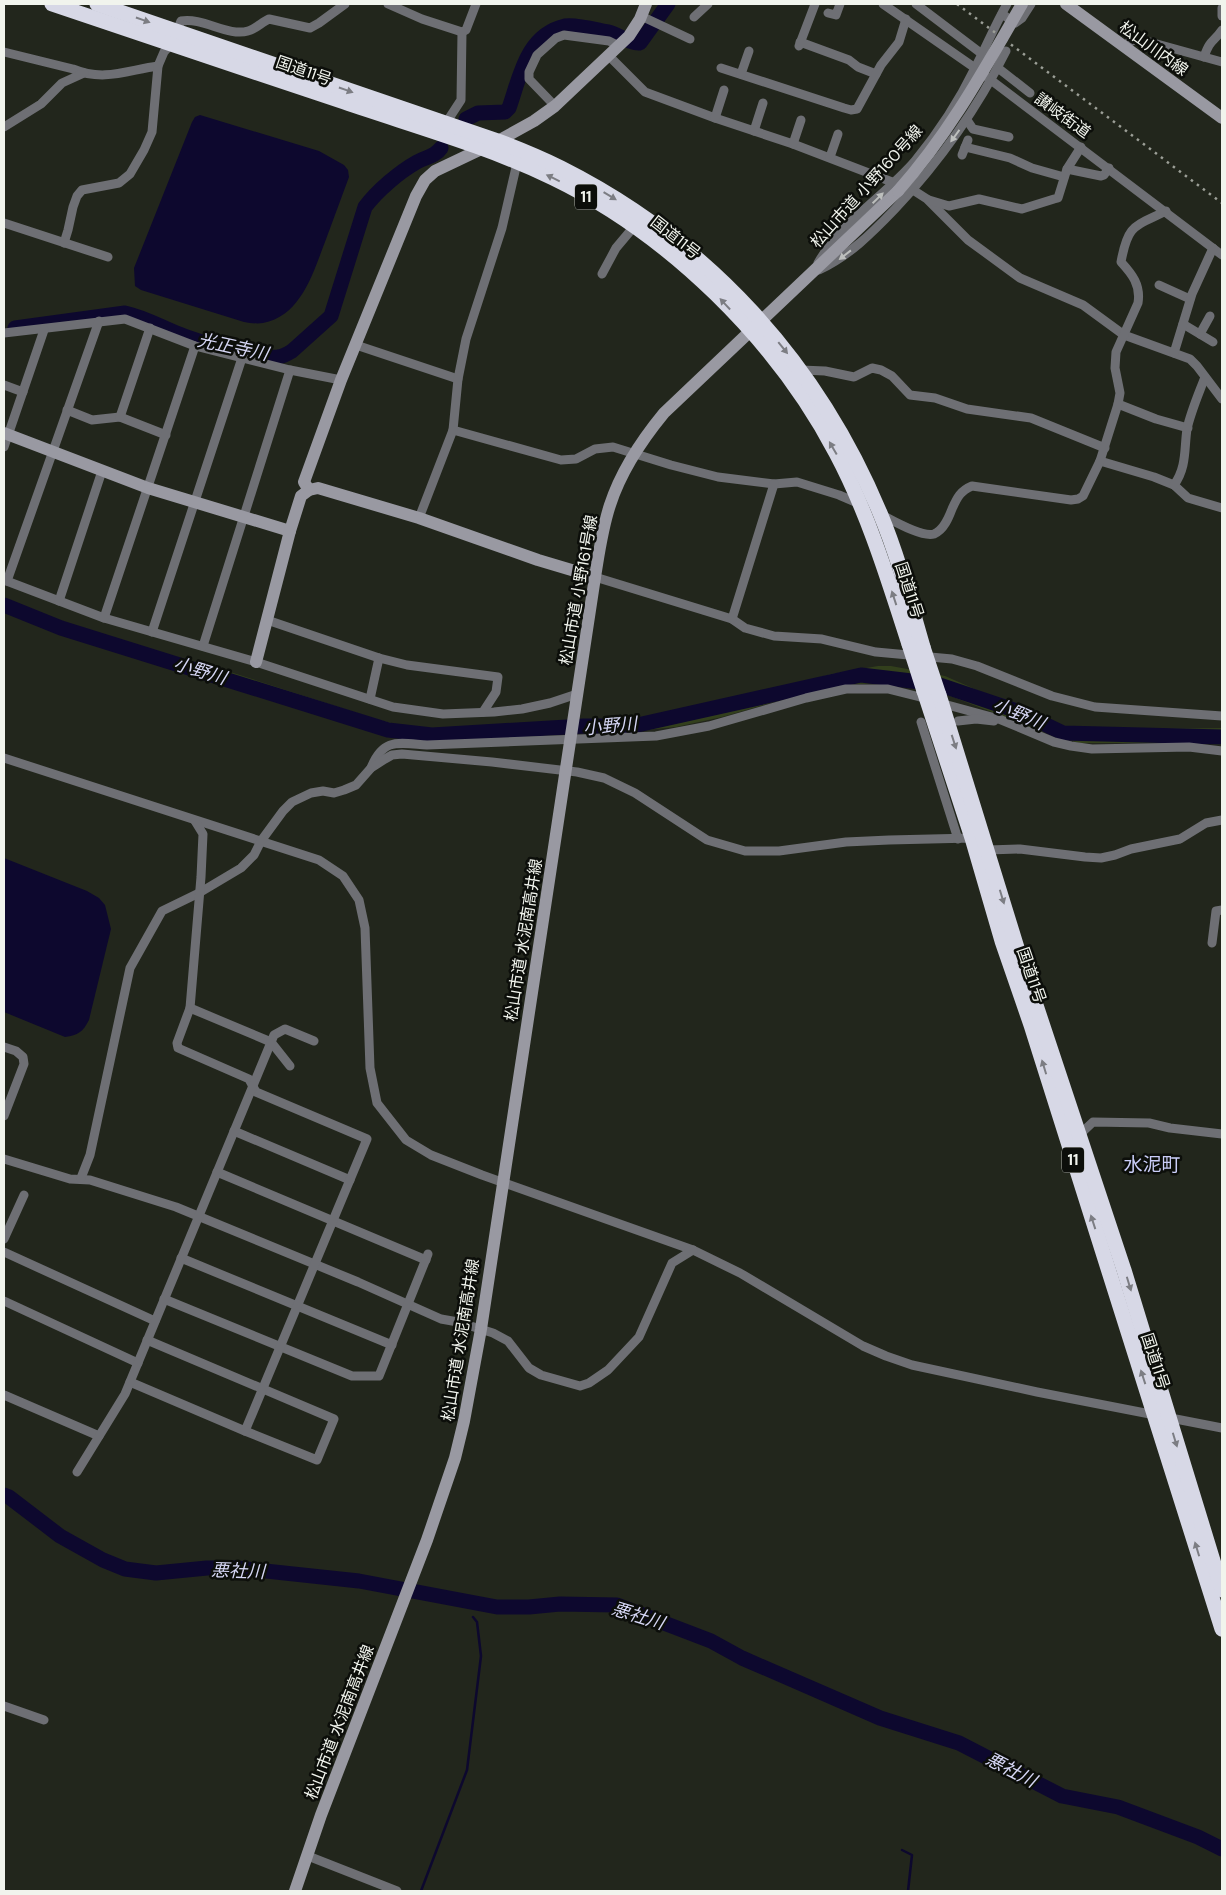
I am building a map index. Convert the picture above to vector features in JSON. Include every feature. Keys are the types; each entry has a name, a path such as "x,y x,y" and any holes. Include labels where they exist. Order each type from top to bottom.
{"highway":[{"name":"国道11号","path":"52,4 174,38 446,123 498,141 561,168 616,199 638,222 706,284 756,326 848,444 881,514 916,646"},
{"name":"国道11号","path":"96,4 174,38 480,148 555,179 609,210 638,222"},
{"name":"国道11号","path":"795,374 836,452 860,504 916,646 988,850 1074,1141"},
{"name":"国道11号","path":"933,697 965,839 1031,1025 1124,1270 1162,1415 1222,1590"},
{"name":"国道11号","path":"1215,1570 1222,1628"}],"street":[{"path":"64,243 77,196 82,190 119,182 130,174 144,150 152,132 158,66 164,52 174,38 181,21 186,20 239,32 254,28 269,19 310,28 319,24 345,4"},
{"path":"388,4 422,19 462,32"},
{"path":"462,32 466,30 476,4"},
{"path":"646,4 650,20"},
{"path":"694,17 708,4"},
{"path":"815,4 799,44 849,60 876,74"},
{"path":"828,12 836,15 840,4"},
{"name":"讃岐街道","path":"883,4 975,68 1222,255"},
{"path":"916,4 934,14 982,54"},
{"name":"松山市道 小野160号線","path":"756,326 812,274 896,187 939,128 975,68 1008,4"},
{"name":"松山市道 小野160号線","path":"896,187 915,173 961,110 1022,4"},
{"path":"1002,14 1015,23 1022,18 1031,4"},
{"name":"松山川内線","path":"1066,4 1222,118"},
{"path":"1222,8 1222,16"},
{"path":"722,68 851,110 857,109 876,74 899,42 906,19"},
{"path":"650,20 690,38"},
{"path":"309,490 304,482 341,380 416,196 425,180 435,171 534,122 555,106 624,41 650,20"},
{"path":"1204,57 1212,39 1222,30"},
{"path":"446,123 461,100 462,32"},
{"path":"555,106 529,79 528,72 537,55 556,38 564,35 624,41"},
{"path":"1125,47 1134,40 1139,39 1222,62"},
{"name":"松山市道 小野160号線","path":"812,274 837,262 859,244 913,190 967,120 991,81 1006,50"},
{"path":"741,74 749,51"},
{"path":"4,52 84,73 101,75 122,74 142,68 158,66"},
{"path":"609,56 645,92 830,158 896,187 913,190 927,199 968,240 1020,278 1083,305 1124,335 1190,359 1222,399"},
{"path":"998,68 1030,93"},
{"path":"4,127 41,104 62,83 84,73"},
{"path":"715,118 724,90"},
{"path":"754,131 763,103"},
{"path":"793,144 801,120"},
{"path":"967,120 973,129 1009,138"},
{"path":"830,158 838,134"},
{"path":"965,147 1010,158 1032,168 1065,173 1101,176 1109,168"},
{"path":"927,199 949,206 979,199 1029,208 1058,198 1065,173 1081,147"},
{"path":"419,518 453,430 458,379 466,339 502,228 517,163"},
{"path":"453,430 561,460 576,459 595,449 614,447 718,477 774,484 797,482 839,495 925,535 935,534 943,527 957,498 972,486 1078,499 1083,496 1105,448 1120,393 1115,359 1140,294 1133,275 1121,262 1124,243 1132,228 1166,211"},
{"path":"602,274 616,248 638,222"},
{"path":"4,223 108,257"},
{"path":"1174,353 1190,299 1213,248"},
{"path":"1159,285 1190,299"},
{"path":"1200,334 1210,316"},
{"path":"4,333 44,330 125,319 195,346 290,370 341,380"},
{"path":"99,322 5,581 104,618 256,662 393,707 443,714 483,712 522,709 550,703 577,694"},
{"path":"1182,324 1212,342"},
{"name":"松山市道 小野161号線","path":"565,770 603,530 620,479 634,453 664,413 756,326"},
{"path":"120,417 150,328"},
{"path":"44,330 5,438 52,452 148,488 290,531"},
{"path":"356,345 458,379"},
{"path":"104,618 195,346"},
{"path":"152,632 242,358"},
{"path":"795,374 825,371 854,377 872,368 881,370 892,376 910,395 935,398 967,409 1031,418 1105,448"},
{"path":"203,646 242,516 290,370"},
{"path":"1174,485 1184,464 1188,428 1205,377"},
{"path":"4,385 23,392"},
{"path":"1118,404 1156,419 1188,428"},
{"path":"67,410 92,420 120,417 166,435"},
{"path":"1100,461 1174,485 1188,498 1222,508"},
{"path":"59,601 102,471"},
{"path":"732,619 774,484"},
{"path":"256,662 301,496 309,490 318,488 419,518 538,560 732,619 744,628 774,636 822,639 876,652 952,660 985,669 1052,696 1095,707 1222,716"},
{"path":"267,620 379,658 408,665 498,677 496,692 483,712"},
{"path":"370,699 379,658"},
{"path":"371,768 374,760 390,744 427,745 570,737 656,736 709,726 806,698 846,689 888,689 933,697 999,719 1054,742 1071,746 1092,749 1189,747 1222,751"},
{"path":"958,721 994,722 999,719"},
{"path":"921,722 965,839"},
{"path":"81,1178 90,1155 130,968 162,911 199,893 241,868 254,855 283,811 292,802 311,793 323,791 334,793 344,790 356,784 371,768 392,755 402,754 492,762 565,770 604,778 635,793 707,840 745,851 779,852 846,842 965,839 988,850 1020,849 1101,858 1131,849 1180,839 1206,823 1222,820"},
{"path":"4,758 319,860 343,876 358,900 365,928 370,1068 376,1103 406,1140 431,1154 502,1182 694,1250 740,1273 863,1346 886,1356 912,1365 1037,1392 1222,1428"},
{"name":"松山市道 水泥南高井線","path":"295,1891 333,1784 427,1540 455,1458 464,1421 481,1329 565,770"},
{"path":"195,821 203,834 201,877 190,1008 177,1043 178,1048 249,1079 256,1092 367,1139 244,1431"},
{"path":"1212,943 1216,911 1222,910"},
{"path":"190,1008 271,1042 290,1066"},
{"path":"77,1472 130,1382 274,1035 285,1029 314,1041"},
{"path":"4,1047 23,1057 24,1064 4,1116"},
{"path":"1074,1141 1093,1122 1149,1122 1170,1128 1222,1134"},
{"path":"234,1131 350,1180"},
{"path":"4,1159 70,1179 81,1178 90,1180 176,1207 441,1319 458,1322 493,1333 508,1341 529,1368 541,1375 580,1386 589,1383 608,1370 634,1344 639,1337 672,1263 694,1250"},
{"path":"164,1299 352,1376 379,1376 392,1345 427,1257 333,1221 217,1172"},
{"path":"4,1239 24,1195"},
{"path":"4,1252 155,1321"},
{"path":"181,1258 392,1345"},
{"path":"4,1301 138,1363"},
{"path":"130,1382 317,1460 334,1418 148,1340"},
{"path":"4,1394 99,1436"},
{"path":"4,1706 44,1720"},
{"path":"308,1856 397,1891"}],"green space":[{"path":"4,598 59,620 159,652 224,670 376,719 423,729 463,729 671,715 720,705 729,700 730,702 831,674 878,666 891,666 945,676 1052,723 1074,730 1098,732 1136,729 1222,728 1222,745 1197,743 1079,743 1043,732 953,697 907,684 886,683 833,685 722,717 676,727 605,734 595,732 412,741 395,738 234,685 102,647 4,611"}],"shaded area":[{"path":"200,115 319,151 344,165 348,170 349,177 304,292 287,312 276,319 261,323 244,322 141,290 135,286 134,268 192,122 195,117"},
{"path":"4,858 87,891 99,898 105,905 111,929 89,1020 85,1027 77,1034 65,1037 4,1012"}],"waterway":[{"name":"光正寺川","path":"466,119 478,113 505,112 509,108 526,59 541,38 552,31 565,26 581,26 608,32 632,42 640,43 668,4"},
{"name":"光正寺川","path":"15,328 125,313 188,337 243,353 269,357 284,355 292,351 331,316 365,207 396,176 417,162 433,155 441,148"},
{"name":"小野川","path":"4,605 61,628 388,730 432,735 584,726 633,726 861,675 937,684 1017,711 1063,733 1222,737"},
{"name":"悪社川","path":"4,1495 60,1536 103,1560 125,1569 156,1573 207,1568 237,1568 359,1581 497,1607 529,1607 560,1604 617,1605 711,1641 742,1658 880,1718 959,1743 1062,1796 1118,1807 1198,1837 1222,1849"},
{"path":"421,1891 467,1770 481,1656 477,1622 473,1617"},
{"path":"902,1850 912,1855 908,1891"}],"railway":[{"path":"957,4 1222,203"}],"district":[{"name":"水泥町","path":"1152,1164"}]}
